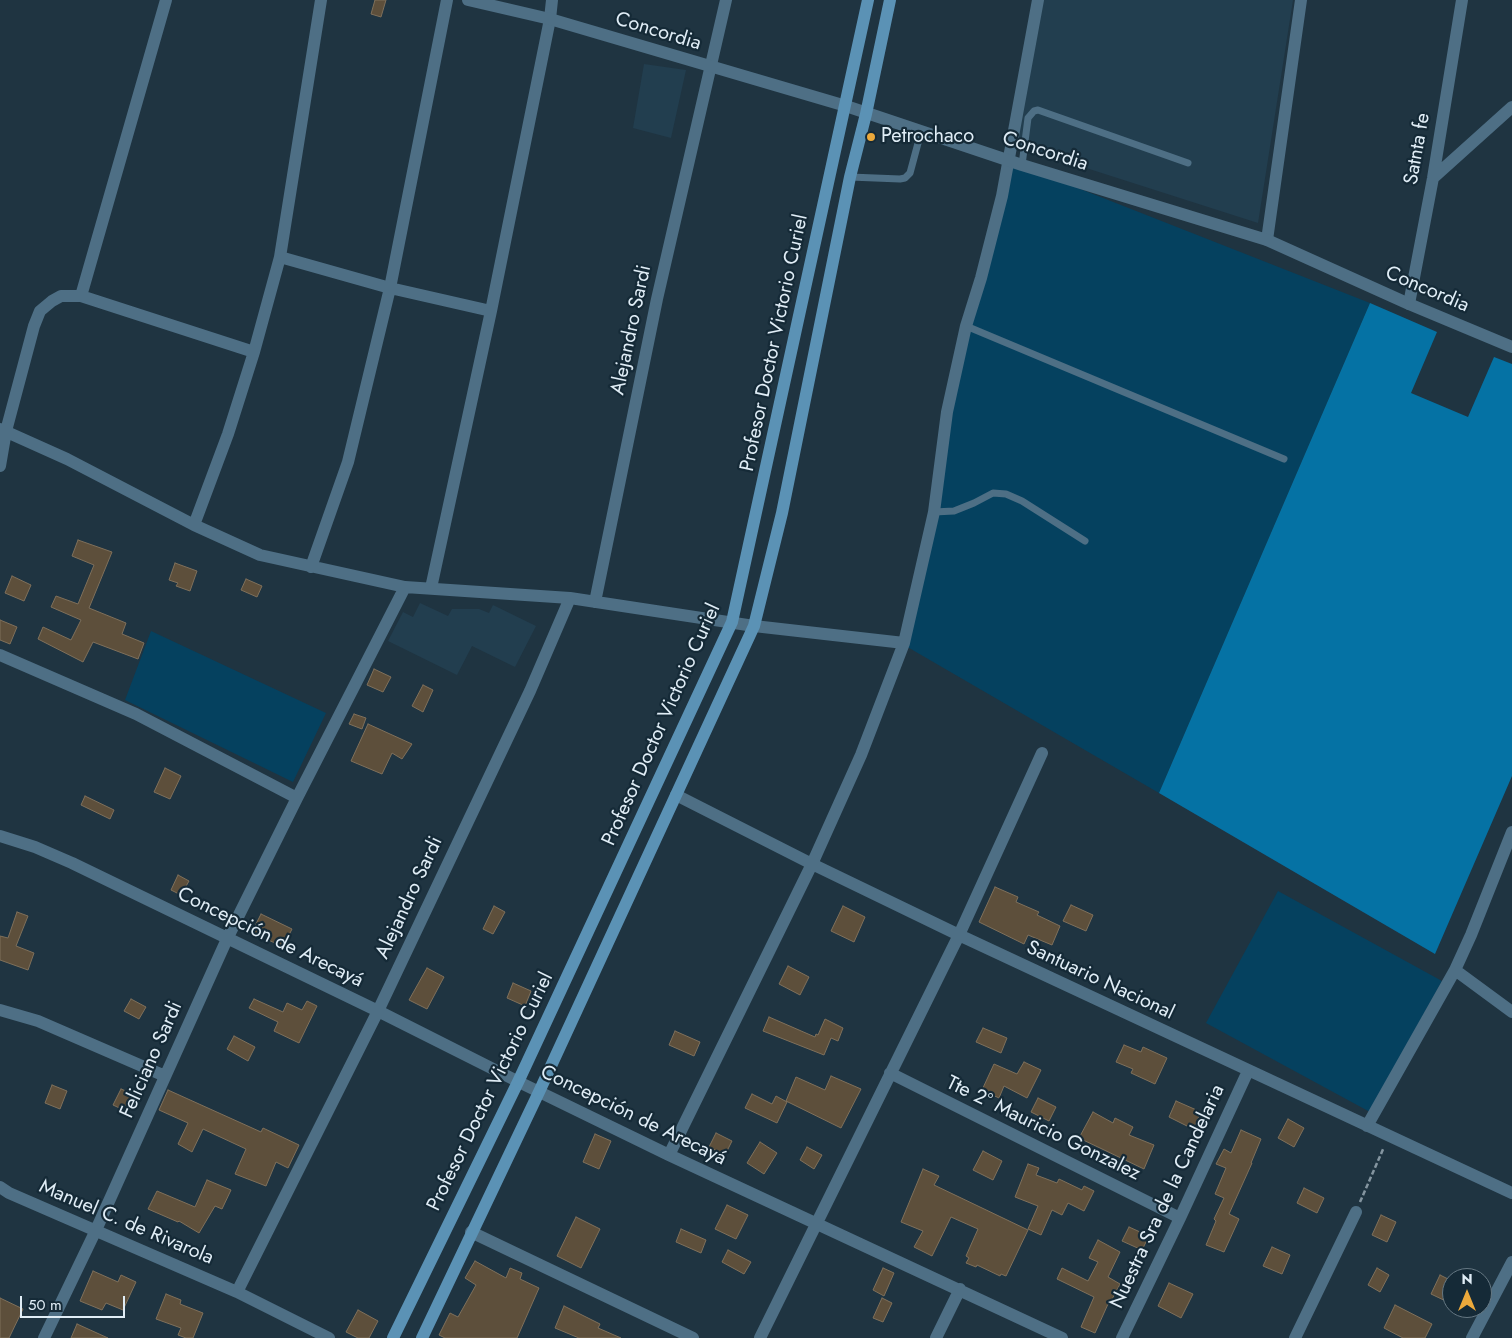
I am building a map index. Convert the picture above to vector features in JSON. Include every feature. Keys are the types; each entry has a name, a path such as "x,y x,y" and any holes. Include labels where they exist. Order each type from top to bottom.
{"main road":[{"name":"Profesor Doctor Victorio Curiel","path":"393,1338 518,1082 732,622 868,0"},
{"name":"Profesor Doctor Victorio Curiel","path":"422,1338 539,1092 754,626 782,513 850,178 866,114 890,0"}],"street":[{"path":"81,296 166,0"},
{"path":"194,525 228,434 254,352 280,257 321,0"},
{"path":"311,567 348,462 390,288 448,0"},
{"name":"Concordia","path":"468,0 550,19 711,68 846,106 1022,165 1266,240 1409,304 1512,347"},
{"path":"431,588 491,310 550,19 552,0"},
{"name":"Alejandro Sardi","path":"595,602 657,299 726,0"},
{"path":"669,1155 812,864 860,755 904,643 934,512 944,426 966,326 1002,196 1038,0"},
{"path":"1266,240 1301,0"},
{"name":"Satnta fe","path":"1409,304 1433,178 1462,0"},
{"path":"1433,178 1512,107"},
{"path":"280,257 390,288 491,310"},
{"path":"0,466 3,430 34,326 40,311 52,301 62,296 81,296 254,352"},
{"path":"3,430 67,460 194,525 260,555 405,587 570,598 754,626 904,643"},
{"name":"Feliciano Sardi","path":"44,1338 96,1230 227,939 405,587"},
{"name":"Alejandro Sardi","path":"237,1292 378,1011 530,691 570,598"},
{"path":"0,655 136,714 297,798"},
{"path":"760,1338 959,935 1042,753"},
{"name":"Santuario Nacional","path":"676,794 812,864 959,935 1512,1193"},
{"path":"1367,1126 1455,970 1512,832"},
{"name":"Concepción de Arecayá","path":"0,836 34,847 72,863 669,1155 1062,1338"},
{"path":"1455,970 1512,1012"},
{"path":"0,1010 38,1021 165,1076"},
{"name":"Nuestra Sra de la Candelaria","path":"1122,1338 1248,1071"},
{"name":"Tte 2° Mauricio Gonzalez","path":"890,1073 1180,1218"},
{"name":"Manuel C. de Rivarola","path":"0,1187 9,1193 237,1292 329,1338"},
{"path":"1295,1338 1356,1212"},
{"path":"471,1232 693,1338"},
{"path":"1472,1338 1512,1262"},
{"path":"936,1338 960,1290"}],"lane":[{"path":"1022,165 1028,118 1034,111 1038,110 1188,162"},
{"path":"850,178 905,178 910,172 921,132"},
{"path":"966,326 1284,458"},
{"path":"934,512 954,511 993,493 1006,494 1022,501 1085,540"}],"path":[{"path":"1356,1212 1389,1136"}],"shaded area":[{"path":"1038,0 1293,0 1258,223 1008,143"},
{"path":"644,64 686,70 671,138 633,128"},
{"path":"1004,159 1370,303 1159,793 904,645"},
{"path":"1370,303 1437,332 1411,393 1468,417 1494,357 1512,364 1512,776 1435,954 1159,793"},
{"path":"420,603 448,616 452,609 479,609 489,613 493,605 536,626 515,667 472,646 457,675 388,641 403,612 413,617"},
{"path":"151,631 326,713 293,782 125,700"},
{"path":"1278,891 1442,981 1370,1112 1206,1023"}],"building":[{"path":"375,0 386,0 381,17 371,14"},
{"path":"78,540 112,552 89,608 126,623 122,634 144,643 138,659 93,642 83,662 38,639 43,627 71,640 81,620 51,607 56,596 78,604 94,565 72,556"},
{"path":"175,563 197,571 190,591 176,586 178,583 169,580"},
{"path":"12,576 31,585 24,601 5,593"},
{"path":"246,579 262,586 257,597 241,590"},
{"path":"0,620 17,627 10,644 0,640"},
{"path":"374,669 391,677 383,692 367,685"},
{"path":"423,685 433,690 423,712 412,706"},
{"path":"354,714 366,718 362,729 349,724"},
{"path":"368,724 412,744 402,759 392,753 382,774 351,761"},
{"path":"165,768 181,776 170,799 154,792"},
{"path":"85,796 114,810 110,819 81,805"},
{"path":"178,875 189,881 181,895 171,890"},
{"path":"995,887 1018,897 1016,902 1039,912 1037,915 1060,926 1052,945 1028,935 1024,944 979,922"},
{"path":"1071,905 1093,915 1086,931 1063,921"},
{"path":"494,906 505,912 493,934 483,929"},
{"path":"843,906 865,917 854,942 831,931"},
{"path":"17,912 28,916 16,946 34,953 28,970 0,960 0,936 8,938"},
{"path":"261,914 292,929 283,947 252,932"},
{"path":"788,966 809,977 800,995 779,984"},
{"path":"427,968 444,977 427,1009 409,1000"},
{"path":"513,983 531,991 525,1006 507,998"},
{"path":"131,999 146,1007 139,1019 124,1011"},
{"path":"254,999 283,1012 287,1003 302,1010 307,1001 317,1006 299,1043 274,1031 278,1022 249,1008"},
{"path":"769,1017 815,1037 816,1034 818,1035 825,1019 843,1028 838,1041 831,1038 824,1055 763,1031"},
{"path":"983,1028 1007,1038 1001,1053 976,1042"},
{"path":"675,1031 700,1042 694,1056 669,1045"},
{"path":"234,1036 255,1047 248,1061 227,1049"},
{"path":"1124,1045 1141,1052 1143,1047 1167,1058 1155,1084 1131,1073 1133,1069 1116,1062"},
{"path":"1024,1062 1041,1070 1027,1098 1004,1086 999,1098 982,1090 994,1064 1017,1074"},
{"path":"831,1076 861,1089 841,1128 786,1101 796,1077 825,1090"},
{"path":"52,1085 67,1091 60,1109 45,1103"},
{"path":"121,1089 136,1095 128,1112 113,1105"},
{"path":"168,1090 261,1132 263,1128 299,1145 288,1168 276,1162 266,1186 235,1174 246,1149 203,1129 192,1152 178,1144 188,1123 159,1110"},
{"path":"752,1094 772,1104 776,1096 787,1102 777,1123 745,1108"},
{"path":"1038,1098 1056,1107 1049,1121 1031,1112"},
{"path":"1176,1101 1201,1112 1193,1129 1169,1117"},
{"path":"1093,1112 1113,1123 1115,1118 1133,1127 1129,1135 1154,1145 1144,1169 1079,1138"},
{"path":"1288,1119 1304,1128 1294,1147 1278,1138"},
{"path":"1241,1130 1261,1139 1229,1214 1239,1219 1224,1252 1206,1245 1216,1221 1214,1219 1224,1198 1215,1194 1226,1168 1216,1164 1224,1149 1231,1153"},
{"path":"716,1133 732,1141 725,1155 709,1147"},
{"path":"595,1134 611,1141 599,1169 583,1162"},
{"path":"760,1142 777,1153 764,1174 747,1163"},
{"path":"807,1147 822,1155 814,1169 800,1160"},
{"path":"983,1151 1002,1161 993,1180 973,1170"},
{"path":"1028,1164 1039,1168 1036,1175 1057,1183 1059,1179 1082,1190 1084,1186 1094,1191 1084,1211 1068,1203 1062,1215 1052,1210 1041,1235 1028,1229 1038,1206 1015,1197"},
{"path":"923,1169 939,1176 934,1185 1028,1230 1006,1276 1001,1274 1000,1276 977,1265 976,1267 966,1263 969,1258 966,1256 978,1229 951,1217 932,1256 914,1247 923,1231 901,1222"},
{"path":"207,1180 231,1190 222,1209 215,1206 199,1233 179,1221 148,1209 157,1191 195,1207"},
{"path":"1304,1188 1324,1198 1317,1213 1297,1203"},
{"path":"727,1205 748,1215 736,1239 715,1229"},
{"path":"1381,1215 1396,1222 1387,1242 1372,1235"},
{"path":"576,1217 600,1229 581,1268 557,1256"},
{"path":"1129,1227 1149,1236 1142,1250 1122,1241"},
{"path":"681,1229 706,1240 701,1253 676,1242"},
{"path":"1098,1240 1120,1252 1108,1277 1120,1284 1108,1304 1095,1333 1081,1327 1094,1297 1057,1279 1062,1268 1088,1281 1098,1262 1089,1258"},
{"path":"1272,1247 1290,1255 1282,1274 1263,1266"},
{"path":"728,1250 751,1262 744,1274 722,1262"},
{"path":"475,1261 506,1278 510,1268 522,1273 520,1279 539,1288 517,1338 445,1338 439,1335 450,1313 458,1317 476,1285 465,1278"},
{"path":"883,1268 894,1273 884,1296 873,1290"},
{"path":"1377,1268 1389,1275 1380,1292 1368,1285"},
{"path":"93,1271 118,1282 121,1275 136,1282 123,1310 106,1303 102,1310 80,1301"},
{"path":"1440,1275 1442,1276 1442,1299 1431,1294"},
{"path":"1169,1283 1193,1294 1181,1318 1158,1306"},
{"path":"166,1294 181,1300 180,1304 203,1313 193,1338 178,1335 181,1328 156,1319"},
{"path":"0,1298 23,1309 9,1338 0,1338"},
{"path":"882,1298 892,1303 883,1322 873,1318"},
{"path":"1395,1305 1432,1324 1425,1338 1403,1338 1384,1328"},
{"path":"564,1306 600,1324 598,1328 621,1338 579,1338 555,1328"},
{"path":"358,1310 378,1321 369,1338 358,1338 346,1332"},
{"path":"77,1324 108,1338 71,1338"}],"place":[{"name":"Petrochaco","path":"871,137"}]}
